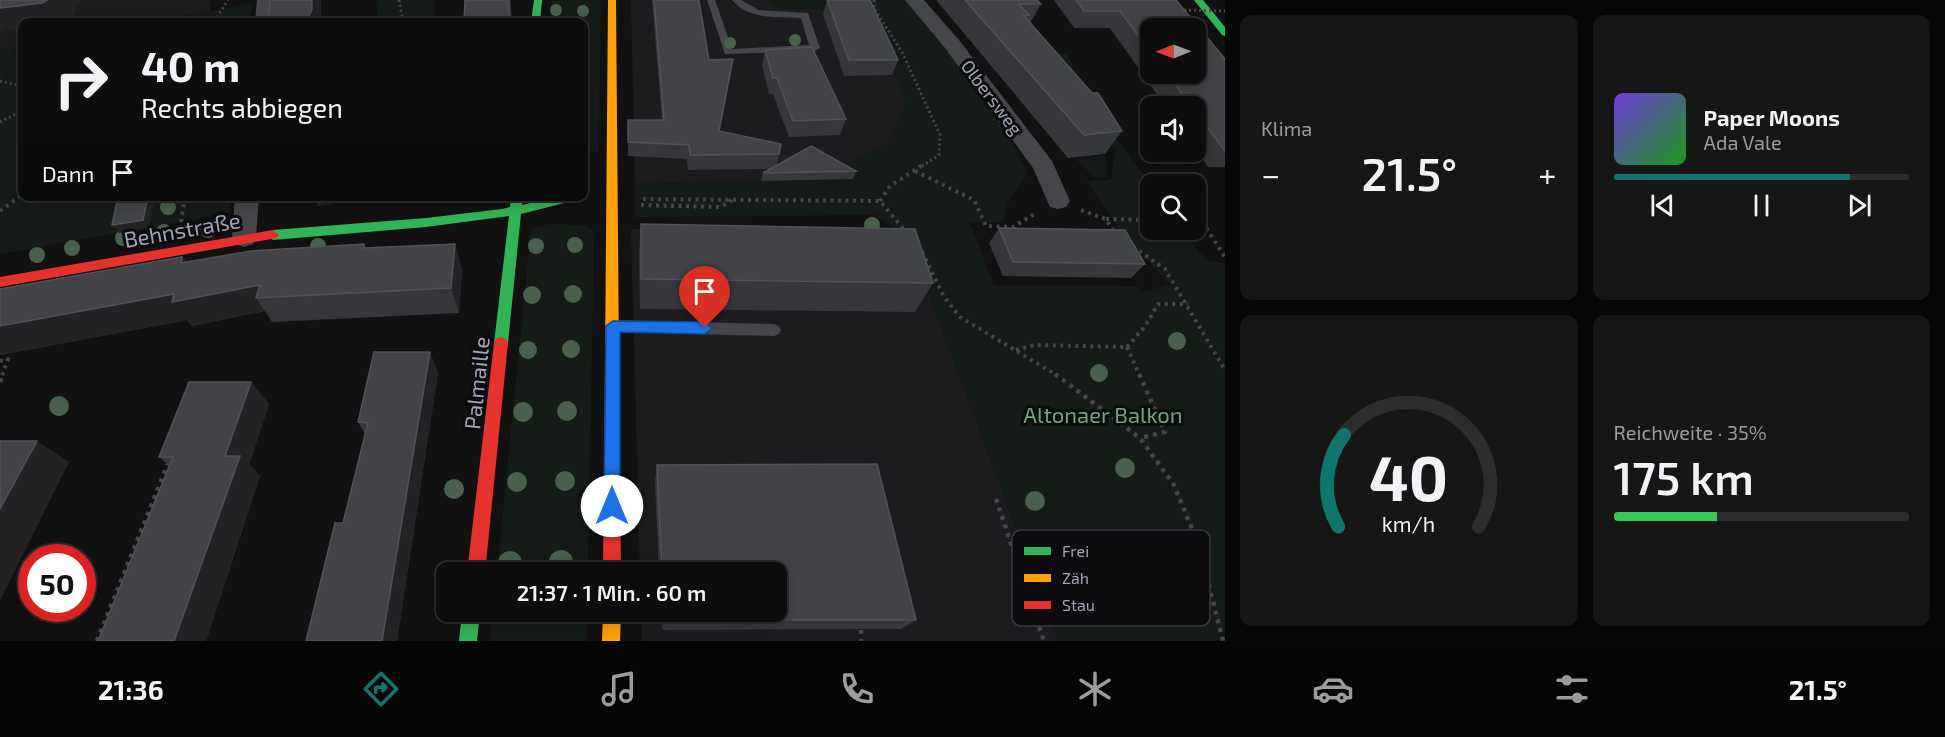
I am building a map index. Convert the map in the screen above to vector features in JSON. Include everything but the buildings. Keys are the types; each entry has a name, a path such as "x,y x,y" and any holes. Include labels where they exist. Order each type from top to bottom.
{"main road":[{"path":"536,18 538,0"},
{"path":"612,0 612,562"},
{"path":"1198,0 1225,33"},
{"path":"588,191 613,177"},
{"name":"Palmaille","path":"477,562 517,201"},
{"name":"Behnstraße","path":"0,282 244,238 356,226 455,221 516,211 556,201"},
{"path":"468,641 470,622"},
{"path":"611,641 612,622"}],"street":[{"path":"264,18 266,0"},
{"name":"Olbersweg","path":"914,0 952,44 1044,166 1058,201"},
{"path":"244,238 247,201"}],"lane":[{"path":"711,0 728,52 815,48 806,15 760,13 740,5 736,0"},
{"path":"613,326 774,330"}],"path":[{"path":"217,18 228,0"},
{"path":"399,0 402,18"},
{"path":"874,0 874,8 902,52 940,135 939,155 890,186 880,201"},
{"path":"863,4 874,8"},
{"path":"1169,10 1225,11"},
{"path":"0,81 18,85"},
{"path":"0,122 18,113"},
{"path":"915,171 974,200 986,226 1013,227 1019,230"},
{"path":"0,211 18,198"},
{"path":"648,199 880,201"},
{"path":"638,204 648,207 722,207 733,199"},
{"path":"880,201 910,238"},
{"path":"1013,227 1058,201 1106,219 1140,220"},
{"path":"1106,219 1115,235"},
{"path":"1206,228 1225,257"},
{"path":"1104,235 1115,235 1124,240"},
{"path":"917,246 950,307 970,325 1016,350 1090,398 1140,438 1173,485 1192,530"},
{"path":"1132,246 1165,269 1188,304 1225,370"},
{"path":"1127,347 1146,325 1158,304 1188,304"},
{"path":"1016,350 1034,345 1127,347"},
{"path":"1127,347 1165,432 1140,438"},
{"path":"0,361 8,359 0,382"},
{"path":"97,641 172,454"},
{"path":"996,499 1012,546"},
{"path":"1210,591 1222,641"},
{"path":"1039,626 1044,641"},
{"path":"861,630 861,641"}],"shaded area":[{"path":"0,0 211,0 210,11 172,18 18,18 18,48 0,51"},
{"path":"631,0 767,0 776,8 870,10 907,102 889,143 816,180 635,183"},
{"path":"631,229 893,229 913,251 1017,530 1012,530 1012,626 1052,626 1058,641 642,641 641,622 787,622 787,562 640,562"}],"green space":[{"path":"376,0 435,0 434,18 378,18"},
{"path":"552,0 601,0 599,152 588,152 588,18 550,18"},
{"name":"Altonaer Balkon","path":"767,0 908,0 997,116 1028,173 1009,199 1003,222 970,223 994,285 1137,286 1141,292 1171,285 1124,235 1086,181 1111,179 1116,148 1110,147 1025,54 1067,54 1099,115 1143,174 1140,174 1140,240 1189,240 1207,260 1225,263 1225,641 1058,641 1052,626 1210,626 1210,530 1017,530 913,251 894,229 875,215 635,217 635,183 816,180 889,143 906,101 870,10 776,8"},
{"path":"252,3 250,18 172,18"},
{"path":"18,48 18,201 125,201 119,233 0,254 0,51"},
{"path":"1105,155 1108,177 1095,178 1077,160"},
{"path":"155,201 231,201 230,212 149,228"},
{"path":"549,224 587,225 594,232 588,562 498,562 531,229"},
{"path":"492,622 587,622 586,641 490,641"}],"traffic: fast":[{"path":"536,18 538,0"},
{"path":"1198,0 1225,33"},
{"path":"501,343 516,201"},
{"path":"273,235 464,219 558,201"},
{"path":"468,641 470,622"}],"traffic: slow":[{"path":"612,0 612,357"},
{"path":"611,641 612,622"}],"traffic: jam":[{"path":"0,282 273,235"},
{"path":"477,562 501,343"},
{"path":"612,357 612,562"}],"route":[{"path":"612,506 613,326 705,328"}]}
